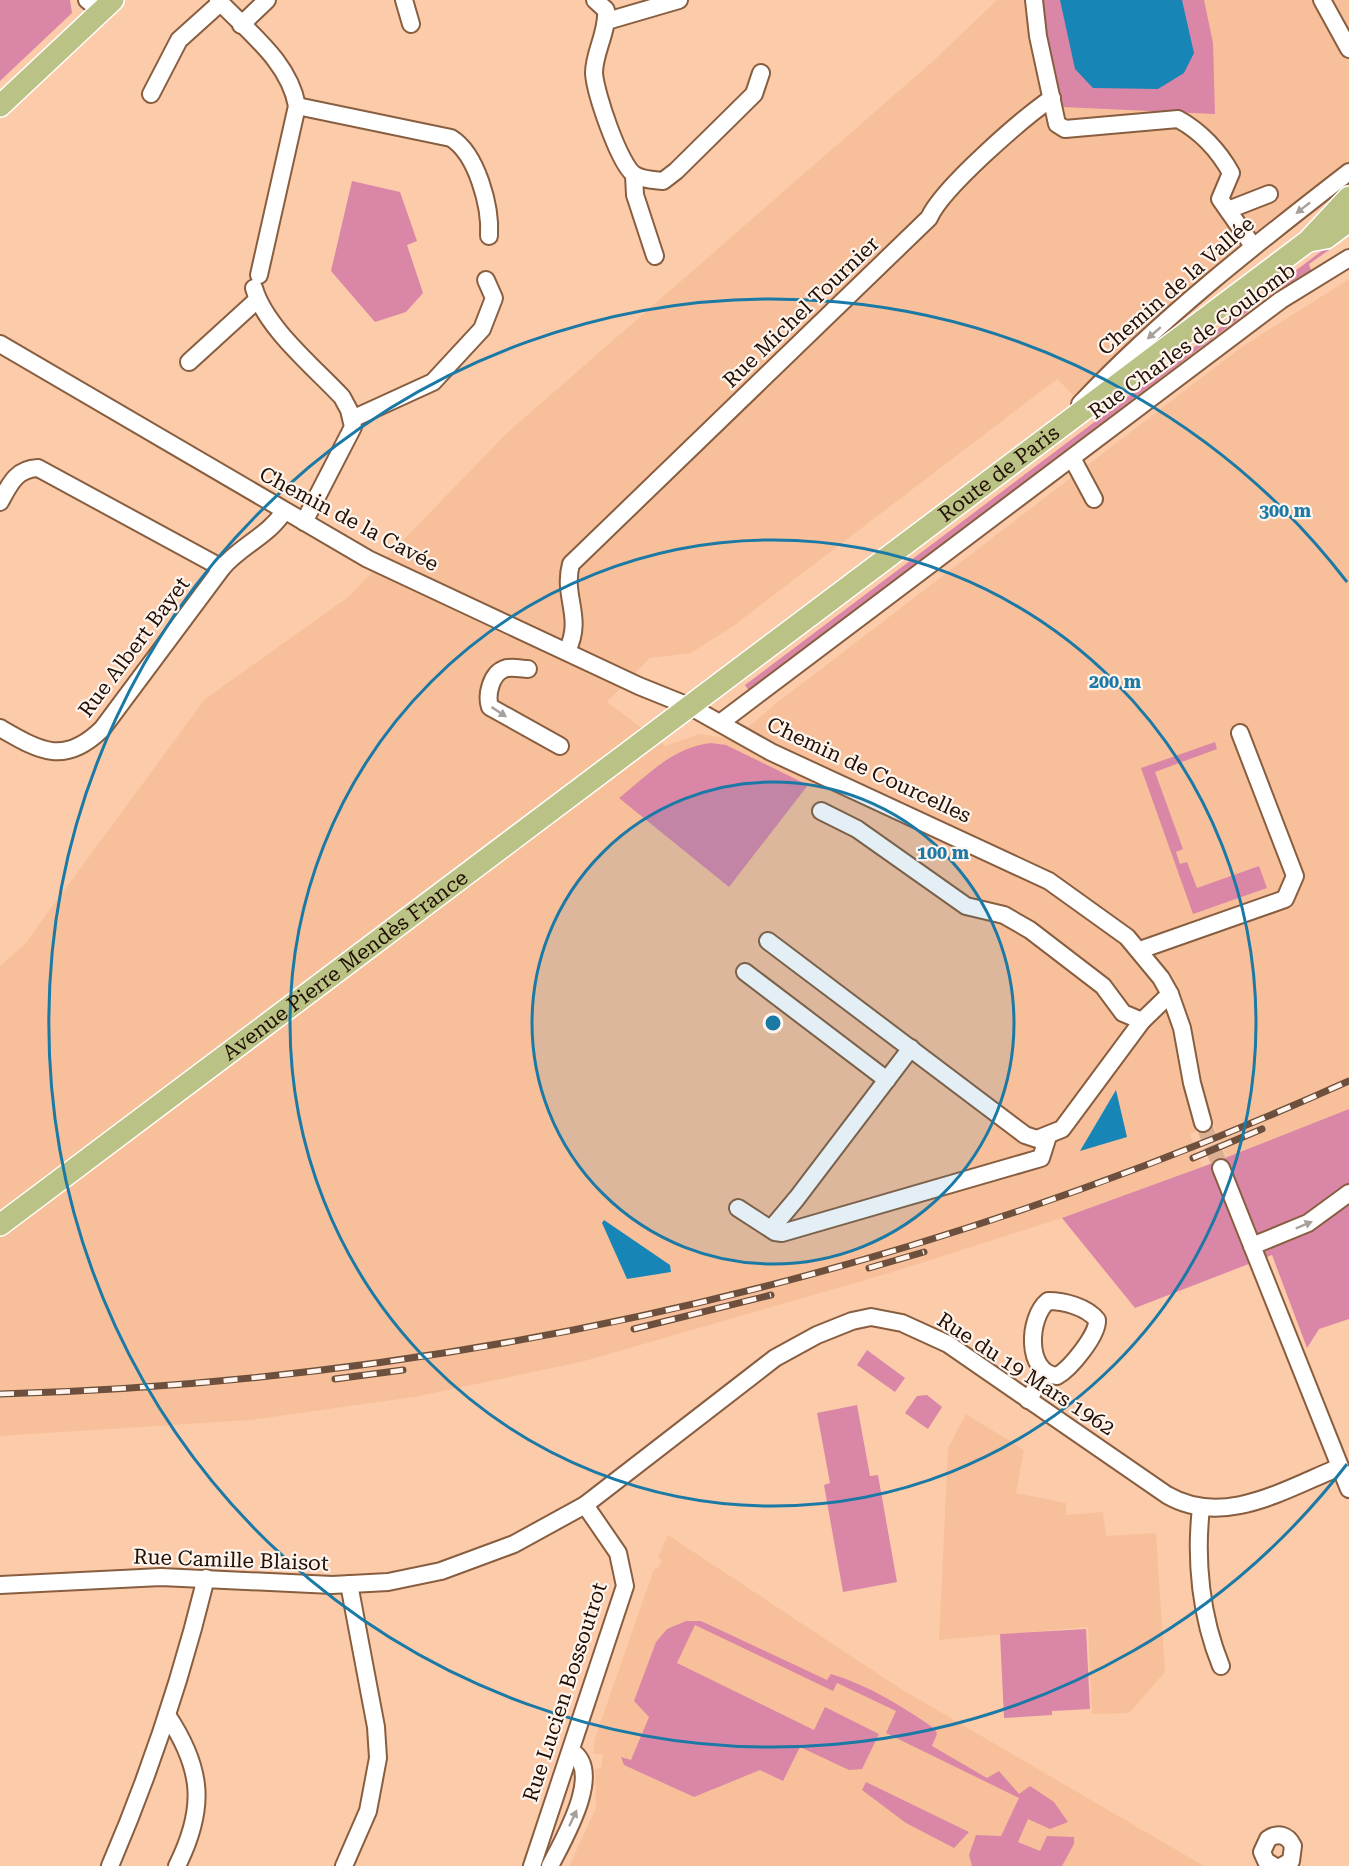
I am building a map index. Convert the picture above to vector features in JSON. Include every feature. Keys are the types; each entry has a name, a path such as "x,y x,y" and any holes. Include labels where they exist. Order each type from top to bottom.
{"main road":[{"path":"0,106 100,4"},
{"name":"Route de Paris","path":"691,707 1308,241 1349,197"},
{"name":"Route de Paris","path":"1308,241 1326,238 1349,221"},
{"name":"Avenue Pierre Mendès France","path":"0,1226 691,707"}],"street":[{"path":"242,25 267,0"},
{"path":"404,0 411,24"},
{"path":"595,0 606,10 607,21 594,71 597,92 624,163 634,175 663,181 676,171 754,94 761,73"},
{"path":"607,21 679,0"},
{"path":"1034,0 1038,36 1057,124 1065,129 1178,119 1191,126 1223,158 1231,173 1220,200 1253,246"},
{"path":"1322,0 1349,49"},
{"path":"152,94 179,40 219,1 285,71 294,87 297,106 257,287 189,362"},
{"name":"Rue Michel Tournier","path":"567,651 575,631 567,577 571,564 929,218 934,206 973,167 1032,112 1052,98"},
{"path":"297,106 451,138 462,145 471,160 490,215 489,236"},
{"name":"Chemin de la Vallée","path":"1042,444 1112,370 1253,246 1349,172"},
{"path":"634,175 634,195 655,256"},
{"path":"1227,210 1269,194"},
{"name":"Rue Charles de Coulomb","path":"720,723 1281,300 1349,258"},
{"path":"352,419 433,382 482,329 494,298 486,280"},
{"path":"257,287 268,318 342,397 352,419 353,427 346,445 303,522"},
{"name":"Chemin de la Cavée","path":"0,344 368,559 691,707"},
{"path":"1072,458 1094,499"},
{"path":"0,502 16,476 29,469 38,468 222,568"},
{"name":"Rue Albert Bayet","path":"0,728 48,752 71,751 83,746 102,729 222,568 240,549 273,525 284,511"},
{"path":"528,669 506,668 498,672 488,692 490,707 560,746"},
{"name":"Chemin de Courcelles","path":"691,707 771,752 1049,881 1104,919 1140,950 1170,994 1182,1028 1192,1083 1203,1123"},
{"path":"1140,950 1285,899 1295,876 1240,733"},
{"path":"821,811 857,829 966,906 1004,915 1030,930 1103,986 1123,1013 1142,1021"},
{"path":"768,941 1024,1135 1037,1139 1062,1129 1142,1021 1170,994"},
{"path":"745,972 887,1080"},
{"path":"771,1229 911,1048"},
{"path":"738,1208 771,1229 782,1233 796,1230 1041,1158 1048,1136"},
{"path":"1221,1168 1349,1489"},
{"path":"1252,1246 1308,1223 1349,1192"},
{"path":"1048,1301 1056,1301 1093,1315 1097,1320 1095,1333 1081,1351 1061,1374 1057,1376 1045,1373 1037,1364 1033,1349 1038,1313 1042,1305 1048,1301"},
{"name":"Rue du 19 Mars 1962","path":"349,1584 406,1579 481,1558 514,1544 585,1505 613,1486 767,1363 817,1335 862,1318 890,1320 940,1340 1167,1495 1200,1508 1234,1508 1340,1467"},
{"path":"1028,1400 1045,1373"},
{"name":"Rue Lucien Bossoutrot","path":"532,1866 626,1586 618,1553 585,1505"},
{"path":"1200,1508 1203,1604 1209,1637 1221,1666"},
{"path":"110,1866 143,1785 167,1715 206,1578"},
{"name":"Rue Camille Blaisot","path":"0,1585 206,1578 300,1586 349,1584 376,1727 378,1758 368,1811 344,1866"},
{"path":"167,1715 191,1756 198,1796 196,1817 177,1866"},
{"path":"550,1866 580,1803 582,1766 578,1756 571,1750"},
{"path":"1272,1866 1263,1857 1263,1847 1268,1839 1277,1835 1287,1838 1293,1846 1293,1856 1282,1866"}],"shaded area":[{"path":"0,0 70,0 72,13 0,81"},
{"path":"997,0 1349,0 1349,162 1263,226 1076,398 1057,379 732,627 691,653 650,658 607,702 666,746 699,734 734,739 774,705 1243,346 1349,279 1349,1109 1227,1158 1213,1123 1190,1134 1202,1167 1062,1218 896,1271 581,1362 414,1397 250,1420 0,1436 0,966 24,945 205,699 348,597 508,432 932,62"},
{"path":"1042,0 1204,0 1213,43 1215,114 1062,107 1049,61"},
{"path":"352,181 400,192 417,241 407,245 423,293 406,312 375,322 331,271"},
{"path":"1327,247 1329,250 1309,264 1311,270 1271,294 749,691 745,685"},
{"path":"1215,742 1217,749 1155,772 1183,849 1176,852 1180,864 1187,862 1197,888 1259,866 1267,888 1193,914 1141,768"},
{"path":"711,743 726,745 808,785 729,887 619,798 673,756"},
{"path":"1349,1109 1349,1319 1319,1329 1307,1348 1272,1255 1135,1308 1062,1218 1202,1167"},
{"path":"867,1350 905,1378 895,1392 857,1365"},
{"path":"927,1395 942,1407 928,1429 905,1413 917,1396"},
{"path":"857,1405 870,1476 878,1475 897,1582 843,1592 824,1485 830,1483 817,1413"},
{"path":"966,1414 1024,1450 1016,1493 1066,1503 1066,1515 1103,1512 1106,1536 1156,1533 1165,1672 1129,1713 1092,1714 1088,1627 939,1640 948,1448"},
{"path":"668,1535 901,1689 1204,1866 569,1866 596,1808 595,1769 601,1768 603,1754 593,1754 595,1738 654,1569 658,1568 662,1560 658,1557"},
{"path":"686,1621 701,1621 827,1680 831,1674 872,1691 935,1729 937,1734 932,1746 987,1778 999,1771 1019,1794 1030,1786 1054,1802 1068,1822 1050,1829 1028,1819 1018,1842 1040,1851 1047,1836 1074,1837 1074,1844 1062,1866 972,1866 969,1855 976,1835 1001,1836 1019,1798 886,1733 896,1711 837,1683 833,1691 695,1625 677,1663 814,1730 825,1707 879,1734 862,1769 849,1770 800,1747 783,1781 760,1770 694,1797 624,1765 621,1757 631,1760 649,1717 634,1701 656,1642 667,1629"},
{"path":"1086,1629 1090,1709 1052,1711 1052,1715 1004,1718 1000,1634"},
{"path":"866,1782 969,1832 954,1848 906,1823 862,1790"}],"water":[{"path":"1060,0 1182,0 1194,53 1184,73 1158,89 1093,88 1075,69"},
{"path":"1116,1090 1127,1137 1080,1151"},
{"path":"604,1220 670,1265 671,1272 627,1279 602,1223"}],"tunnel":[{"path":"1203,1123 1221,1168"}],"railway":[{"path":"0,1394 176,1385 349,1367 520,1340 690,1305 857,1261 1023,1210 1187,1149 1349,1081"},
{"path":"1193,1158 1262,1129"},
{"path":"869,1268 924,1252"},
{"path":"634,1329 771,1295"},
{"path":"335,1379 403,1370"}]}
